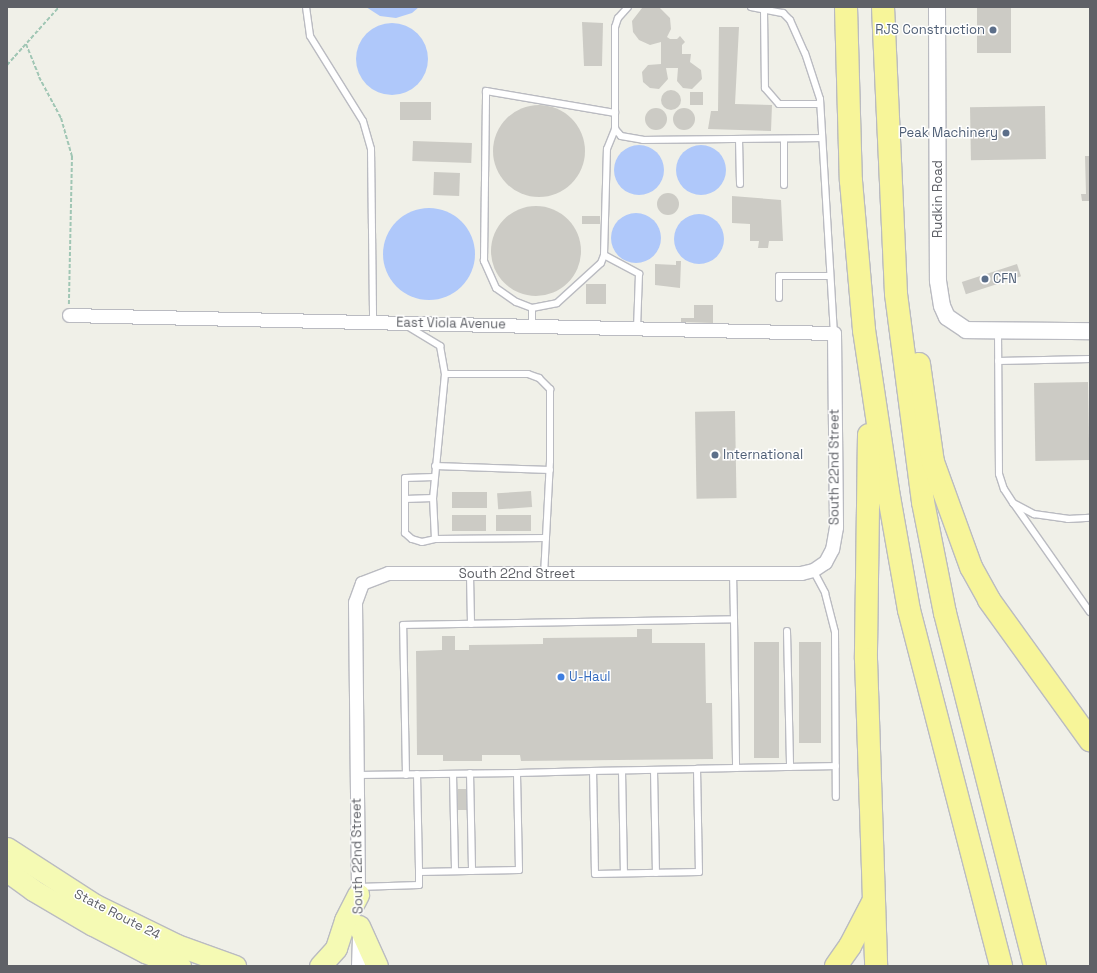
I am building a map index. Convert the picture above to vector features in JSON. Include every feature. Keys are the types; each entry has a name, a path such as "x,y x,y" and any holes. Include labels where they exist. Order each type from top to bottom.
{"highway":[{"path":"846,7 851,181 864,330 869,436 866,659 876,966"},
{"path":"883,7 896,294 923,502 945,613 1035,966"},
{"path":"884,43 896,121 908,286 933,462 956,531 989,600 1090,740"},
{"path":"864,330 888,491 909,610 1000,966"},
{"path":"836,966 850,946 874,899"}],"main road":[{"name":"State Route 24","path":"7,848 95,905 177,945 235,966"},
{"name":"State Route 24","path":"7,871 33,890 93,925 145,952 180,966"},
{"path":"320,966 336,948 345,920 358,890"},
{"path":"359,926 377,966"}],"street":[{"name":"Rudkin Road","path":"936,7 938,280 942,306 947,317 966,330 998,332"},
{"name":"East Viola Avenue","path":"69,315 834,333"},
{"path":"998,332 1090,331"},
{"name":"South 22nd Street","path":"358,966 359,926 355,602 357,592 362,583 388,574 733,574 801,573 813,570 825,562 832,549 836,527 834,333"}],"lane":[{"path":"306,7 310,36 363,121 371,149 373,322"},
{"path":"615,114 486,91 484,261 496,288 516,302 532,308 557,303 601,263 604,255 608,149 615,129 615,114 615,27 618,18 628,7"},
{"path":"751,7 782,14 790,20 805,54 820,104 834,333"},
{"path":"764,10 765,88 779,104 820,104"},
{"path":"615,129 621,136 643,140 822,138"},
{"path":"739,139 740,184"},
{"path":"784,139 784,185"},
{"path":"604,255 639,274 637,328"},
{"path":"779,298 779,276 830,276"},
{"path":"532,308 532,326"},
{"path":"404,324 440,346 445,374 434,477 433,498 435,539"},
{"path":"998,332 999,474 1004,489 1013,503 1090,612"},
{"path":"998,361 1090,359"},
{"path":"445,374 528,374 539,378 550,389 550,470 544,574"},
{"path":"435,466 550,470"},
{"path":"434,477 405,478 405,533 412,539 422,542 435,539 546,538"},
{"path":"405,499 433,498"},
{"path":"1013,503 1043,516 1090,518"},
{"path":"813,570 825,593 835,632 836,797"},
{"path":"733,574 736,768"},
{"path":"470,575 470,624"},
{"path":"406,775 403,625 734,619"},
{"path":"787,631 790,767"},
{"path":"357,775 836,766"},
{"path":"593,771 595,874 656,873 699,872 698,769"},
{"path":"654,770 656,873"},
{"path":"622,771 624,873"},
{"path":"419,872 519,870 517,773"},
{"path":"358,890 419,885 417,774"},
{"path":"454,774 455,871"},
{"path":"470,774 472,871"}],"path":[{"path":"7,65 59,7"},
{"path":"26,44 39,77 61,118 72,156 69,315"}],"water":[{"path":"366,7 419,7 412,13 396,18 380,16"},
{"path":"392,23 406,26 418,33 425,45 428,59 425,73 418,85 406,92 392,95 378,92 366,85 359,73 356,59 359,45 366,33 378,26"},
{"path":"639,145 648,147 657,152 662,161 664,170 662,179 657,188 648,193 639,195 630,193 621,188 616,179 614,170 616,161 621,152 630,147"},
{"path":"701,145 711,147 719,152 724,160 726,170 724,180 719,188 711,193 701,195 691,193 683,188 678,180 676,170 678,160 683,152 691,147"},
{"path":"429,208 446,212 461,222 471,237 475,254 471,271 461,286 446,296 429,300 412,296 397,286 387,271 383,254 387,237 397,222 412,212"},
{"path":"636,213 645,215 654,220 659,229 661,238 659,247 654,256 645,261 636,263 627,261 618,256 613,247 611,238 613,229 618,220 627,215"},
{"path":"699,214 708,216 717,221 722,230 724,239 722,248 717,257 708,262 699,264 690,262 681,257 676,248 674,239 676,230 681,221 690,216"}],"building":[{"path":"659,7 670,18 671,29 667,37 670,39 677,39 680,36 685,42 682,45 682,54 691,54 690,62 701,70 702,79 692,89 683,88 677,81 678,68 666,68 668,79 659,89 650,88 643,82 642,72 648,65 661,64 661,42 650,45 639,40 633,32 632,21 642,8"},
{"path":"977,7 1011,7 1011,53 977,53"},
{"path":"582,22 603,23 602,66 584,66"},
{"path":"719,27 739,27 735,104 772,105 771,131 708,129 711,111 718,111"},
{"path":"667,90 675,90 681,96 681,104 675,110 667,110 661,104 661,96"},
{"path":"690,92 703,92 703,105 690,105"},
{"path":"400,102 431,102 431,120 400,120"},
{"path":"539,105 557,109 571,119 581,133 585,151 581,169 571,183 557,193 539,197 521,193 507,183 497,169 493,151 497,133 507,119 521,109"},
{"path":"1045,106 1046,159 971,160 970,107"},
{"path":"656,108 660,109 666,115 666,123 660,129 656,130 652,129 646,123 645,119 646,115 652,109"},
{"path":"684,108 688,109 694,115 694,123 688,129 684,130 680,129 674,123 673,119 674,115 680,109"},
{"path":"413,141 472,143 471,163 412,161"},
{"path":"1085,156 1090,156 1090,201 1082,201 1081,194 1086,194"},
{"path":"434,172 460,173 459,196 433,195"},
{"path":"668,193 676,196 679,204 676,212 668,215 660,212 657,204 660,196"},
{"path":"732,196 781,200 783,241 769,241 768,248 758,248 759,241 750,241 750,224 732,223"},
{"path":"527,206 545,206 561,213 574,226 581,242 581,260 574,276 561,289 545,296 527,296 511,289 498,276 491,260 491,242 498,226 511,213"},
{"path":"582,216 600,216 600,224 582,224"},
{"path":"676,261 681,261 680,288 655,285 655,264 676,265"},
{"path":"1017,264 1021,276 966,294 962,282"},
{"path":"586,284 606,284 606,304 586,304"},
{"path":"694,305 713,305 713,323 681,322 681,318 694,318"},
{"path":"1088,382 1089,460 1035,461 1034,383"},
{"name":"International","path":"735,411 737,498 697,499 695,412"},
{"path":"531,491 532,507 498,509 497,493"},
{"path":"452,492 487,492 487,508 452,508"},
{"path":"452,515 486,515 486,531 452,531"},
{"path":"496,515 531,515 531,531 496,531"},
{"name":"U-Haul","path":"637,629 652,629 652,643 705,643 706,703 712,703 713,759 521,761 520,755 482,755 482,761 443,761 443,755 417,755 416,651 442,650 442,636 455,636 455,650 469,650 469,645 543,644 543,638 637,637"},
{"path":"754,642 779,642 779,758 754,758"},
{"path":"799,642 821,642 821,743 799,743"},
{"path":"458,789 467,789 467,810 458,810"}],"place":[{"name":"RJS Construction","path":"993,30"},
{"name":"Peak Machinery","path":"1006,133"},
{"name":"CFN","path":"985,279"},
{"name":"International","path":"715,455"},
{"name":"U-Haul","path":"561,677"}]}
